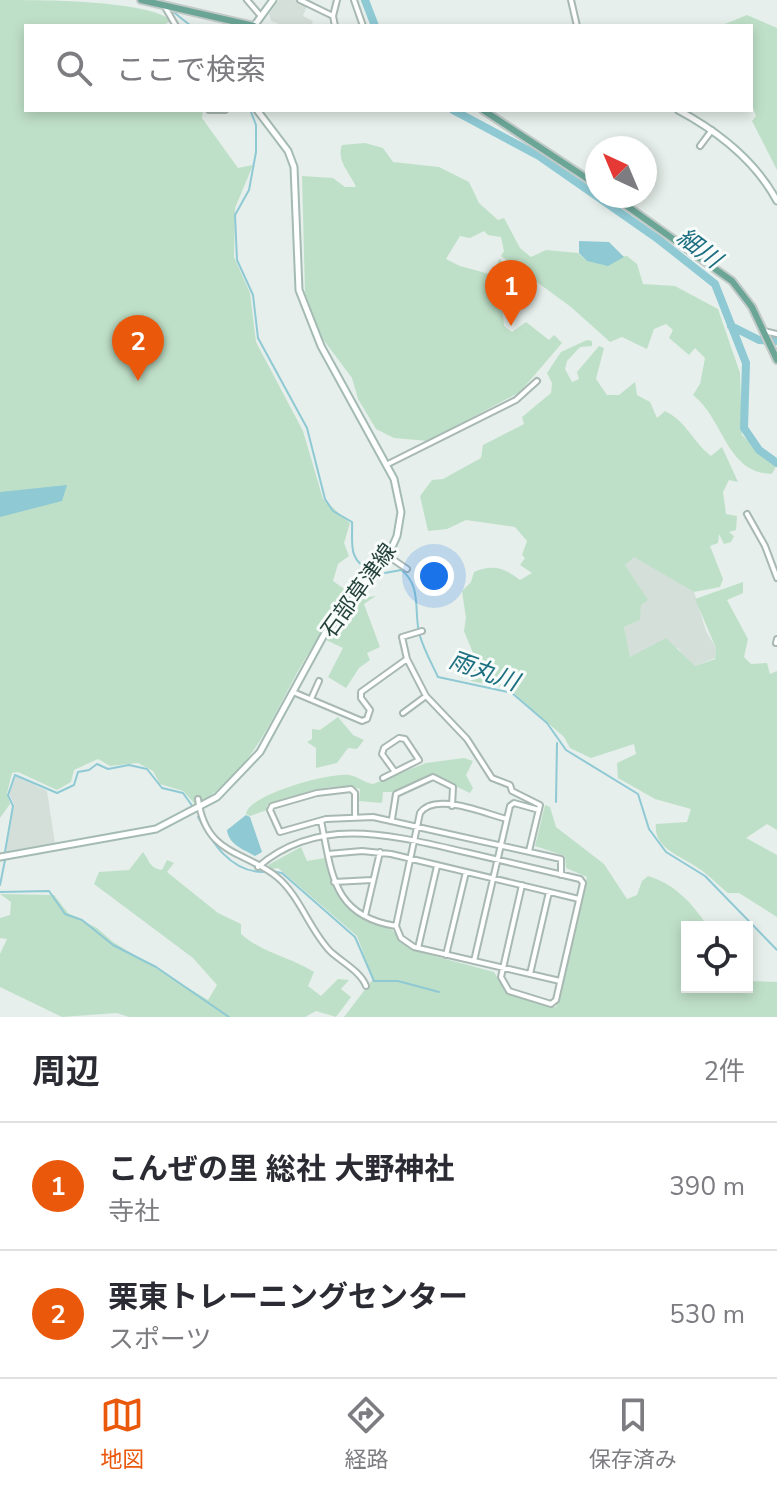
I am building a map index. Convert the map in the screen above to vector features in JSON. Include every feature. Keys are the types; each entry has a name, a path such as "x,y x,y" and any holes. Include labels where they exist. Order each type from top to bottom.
{"main road":[{"path":"141,0 218,22"},
{"path":"255,24 273,0"},
{"name":"石部草津線","path":"0,857 151,830 200,809 234,783 253,762 325,633 388,556 397,536 401,512 388,464 327,357 298,284 294,167 280,138 259,112"},
{"path":"486,112 585,177"},
{"path":"681,112 712,130 757,170 777,201"},
{"path":"630,208 720,270 741,291 777,360"}],"street":[{"path":"247,0 260,15"},
{"path":"301,0 333,16"},
{"path":"335,24 337,0"},
{"path":"354,0 362,24"},
{"path":"571,0 577,24"},
{"path":"168,7 175,24"},
{"path":"700,146 712,130"},
{"path":"765,333 777,334"},
{"path":"388,464 516,400 537,381"},
{"path":"747,514 765,546 777,578"},
{"path":"388,556 407,569"},
{"path":"420,631 402,637 407,659 426,696 467,739 492,778 538,802 539,810 529,851"},
{"path":"293,692 362,721 367,719 370,710 361,698 361,692 407,659"},
{"path":"311,699 319,681"},
{"path":"403,713 426,696"},
{"path":"383,778 395,772 419,760 405,739 399,738 382,754 395,772"},
{"path":"392,819 396,794 433,777 453,787 452,806"},
{"path":"355,817 355,793 351,789 302,797 272,806 270,810 280,832 321,820 355,817 392,819 561,859 561,875"},
{"path":"198,799 200,809 225,850 279,879 329,950 366,986"},
{"path":"474,961 507,819 514,803 539,810"},
{"path":"507,819 452,806 429,804 422,809 396,926 401,938 418,948 560,981"},
{"path":"321,820 334,882 346,903 364,917 396,926"},
{"path":"258,867 284,849 324,835 367,832 580,879 579,899 556,1000 551,1004 509,991 503,983 502,968 522,885"},
{"path":"328,854 380,852 579,899"},
{"path":"364,917 380,852"},
{"path":"418,948 437,866"},
{"path":"446,955 466,872"},
{"path":"334,882 373,881"},
{"path":"530,974 549,892"}],"shaded area":[{"path":"279,0 294,0 307,6 303,16 313,21 312,24 279,24 271,21 269,14"},
{"path":"634,556 694,592 706,631 716,648 715,658 695,666 687,662 678,648 629,657 624,627 640,620 625,565"},
{"path":"16,776 47,791 55,844 6,852 14,804 9,793"}],"green space":[{"path":"0,0 65,1 139,8 171,20 166,24 24,24 24,112 203,112 202,118 238,168 253,165 235,208 234,257 250,293 256,342 303,431 323,499 350,523 344,543 349,556 338,564 333,581 350,593 310,651 248,758 216,791 196,805 183,791 160,784 153,771 138,763 110,766 98,759 74,770 71,782 57,790 18,772 12,773 7,793 10,804 0,818"},
{"path":"747,15 777,28 777,170 752,121 756,116 753,108 753,24 725,24"},
{"path":"365,143 383,148 393,162 439,167 469,182 479,203 498,220 504,218 520,248 531,257 546,250 578,253 587,261 627,256 637,264 643,284 675,286 718,309 740,373 742,435 776,466 772,474 745,465 735,455 712,417 693,395 700,384 705,358 695,348 689,355 669,338 673,330 666,324 654,329 647,349 622,337 610,342 571,307 501,256 504,251 501,237 488,235 484,231 470,238 460,236 446,259 493,275 499,259 536,287 530,295 516,286 502,304 504,326 512,332 526,322 549,340 554,335 562,343 520,392 428,441 394,438 376,429 358,399 352,378 322,338 305,293 302,176 333,178 345,187 356,187 342,162 342,145"},
{"path":"587,340 592,341 592,346 580,347 567,361 565,369 572,382 579,379 577,372 599,346 604,348 596,379 607,395 619,395 635,382 637,395 650,402 657,418 665,411 672,415 711,456 722,447 738,482 729,480 723,492 726,514 737,516 736,530 729,532 734,536 731,542 724,544 719,534 718,543 710,546 723,579 720,587 694,592 634,557 625,565 648,600 641,605 640,620 624,627 630,657 666,638 695,666 715,659 716,648 695,599 743,582 743,593 727,600 748,639 744,657 751,664 767,663 770,674 777,671 777,830 767,824 746,838 777,855 777,917 739,893 728,893 659,840 656,824 687,822 691,809 655,799 618,778 617,763 636,754 634,744 591,758 570,748 564,737 508,688 471,681 473,653 464,631 466,618 462,591 471,582 474,572 487,568 498,568 520,580 532,573 520,565 525,558 522,555 527,541 515,527 466,520 447,529 428,531 420,496 432,480 443,479 481,458 483,445 524,424 522,417 551,393 552,383 547,373 561,352"},
{"path":"364,592 369,597 376,596 364,604 380,647 367,653 370,660 359,668 346,688 328,677 343,648 326,640"},
{"path":"338,717 353,735 364,740 357,749 348,748 337,763 316,768 316,748 307,742 312,739 312,729 320,730"},
{"path":"464,758 473,761 466,775 473,788 470,793 432,775 395,792 383,792 382,803 359,801 360,789 337,787 301,794 267,805 267,810 250,816 246,814 260,799 308,781 349,775 373,784 426,763"},
{"path":"545,805 550,807 556,827 604,864 627,899 637,895 642,881 648,876 675,890 704,921 681,921 681,993 753,993 753,981 777,982 777,1017 344,1017 373,979 357,936 278,868 272,869 268,865 301,847 307,861 325,858 336,891 359,916 389,927 412,950 494,972 506,992 556,1007 587,877 566,868 565,856 535,846"},
{"path":"143,852 152,866 158,869 162,870 167,860 174,863 167,872 218,913 241,924 241,934 249,940 314,972 308,986 321,996 338,979 349,980 341,989 351,997 336,1017 316,1011 305,1017 129,1017 117,1013 62,1017 0,987 0,954 7,939 0,938 0,918 10,915 11,902 0,894 54,895 68,913 97,928 113,942 208,1000 217,985 193,958 94,884 99,872 129,870"}],"water":[{"path":"579,241 609,242 624,257 608,266 587,261 579,253"},
{"path":"67,485 62,501 0,517 0,492"},
{"path":"246,815 250,817 262,852 255,856 241,849 228,835 227,830"}],"waterway":[{"name":"細川","path":"365,0 374,24"},
{"name":"雨丸川","path":"171,10 188,24"},
{"name":"雨丸川","path":"251,112 256,125 256,152 249,190 235,215 237,260 253,295 258,338 307,428 325,499 333,511 352,522 354,556 370,570"},
{"name":"細川","path":"457,112 539,156 658,239 715,284 746,363 744,428 759,450 777,463"},
{"path":"731,326 759,340 777,341"},
{"name":"雨丸川","path":"385,573 401,570 408,576 415,592 420,636 438,677 512,693 547,723 566,750 638,794 649,829 666,852 705,876 777,950"},
{"path":"556,802 557,743"},
{"path":"5,852 13,806 8,795 15,775 57,793 74,785 78,772 89,770 97,764 108,769 129,765 147,769 162,788 183,793 193,807"},
{"path":"198,817 223,854 241,867 263,872"},
{"path":"0,885 5,860"},
{"path":"271,871 282,873 355,937 374,981 398,981 439,992"},
{"path":"0,892 49,891 65,914 82,920 113,945 156,967 229,1017"}],"place":[{"name":"こんぜの里 総社 大野神社","path":"511,326"},
{"name":"栗東トレーニングセンター","path":"138,381"}]}
